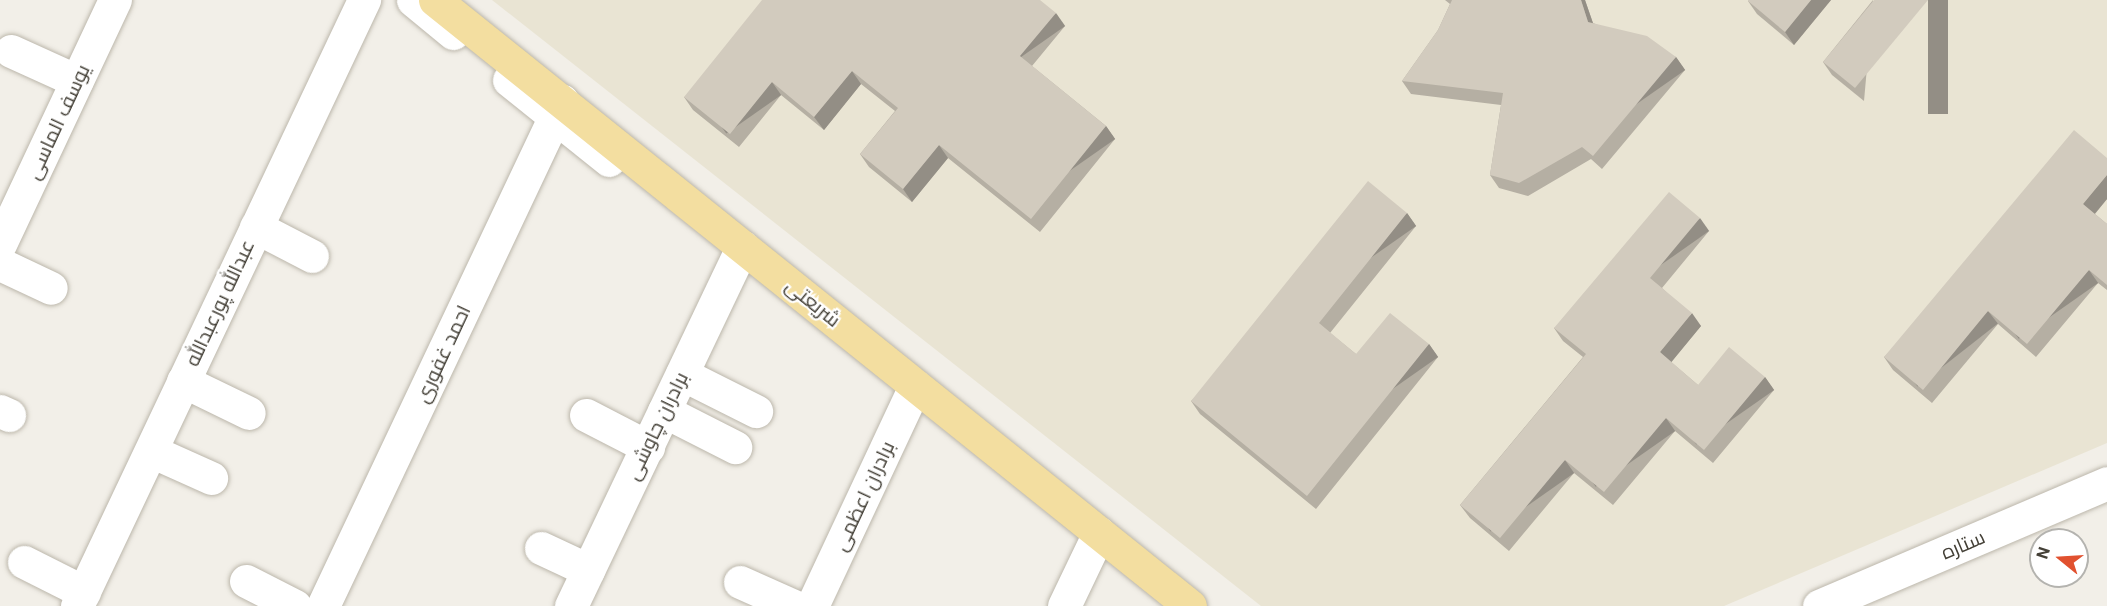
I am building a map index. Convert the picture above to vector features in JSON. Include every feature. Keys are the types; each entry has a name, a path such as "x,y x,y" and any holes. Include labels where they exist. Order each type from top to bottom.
{"main road":[{"name":"شریعتی","path":"435,0 558,109 1095,540 1190,606"}],"street":[{"name":"یوسف الماسی","path":"0,244 115,0"},
{"name":"عبدالله پورعبدالله","path":"81,599 364,0"},
{"path":"413,0 558,109"},
{"path":"11,51 77,81"},
{"name":"احمد غفوری","path":"323,606 558,109"},
{"path":"256,227 312,256"},
{"name":"برادران چاوشی","path":"571,606 739,253"},
{"path":"0,264 51,288"},
{"path":"682,375 756,411"},
{"path":"183,381 249,413"},
{"name":"برادران اعظمی","path":"812,606 912,393"},
{"path":"664,411 735,447"},
{"path":"586,414 648,447"},
{"path":"151,451 211,478"},
{"name":"ستاره","path":"1840,603 2107,483"},
{"path":"1064,606 1095,540 1164,606"},
{"path":"541,548 588,570"},
{"path":"24,562 81,599"},
{"path":"246,581 295,606"},
{"path":"740,582 794,606"}],"shaded area":[{"path":"492,0 2107,0 2107,443 1724,606 1261,606"}],"building":[{"path":"762,0 1040,0 1056,13 1020,56 1106,126 1031,219 939,145 903,189 860,154 898,108 852,71 814,117 772,82 730,134 684,97"},
{"path":"1452,0 1581,0 1588,22 1647,36 1676,57 1593,156 1582,147 1519,183 1490,175 1503,93 1402,81 1438,30"},
{"path":"1749,0 1811,0 1785,32"},
{"path":"1874,0 1928,0 1855,88 1823,62"},
{"path":"2074,130 2107,158 2107,175 2083,204 2107,224 2107,285 2089,270 2027,344 1988,311 1923,390 1884,357"},
{"path":"1368,181 1407,213 1319,323 1356,354 1390,313 1429,344 1307,496 1191,401"},
{"path":"1669,192 1700,218 1650,278 1692,313 1660,352 1698,385 1729,347 1765,377 1704,450 1666,418 1604,492 1565,460 1500,538 1460,505 1586,354 1554,328"}]}
